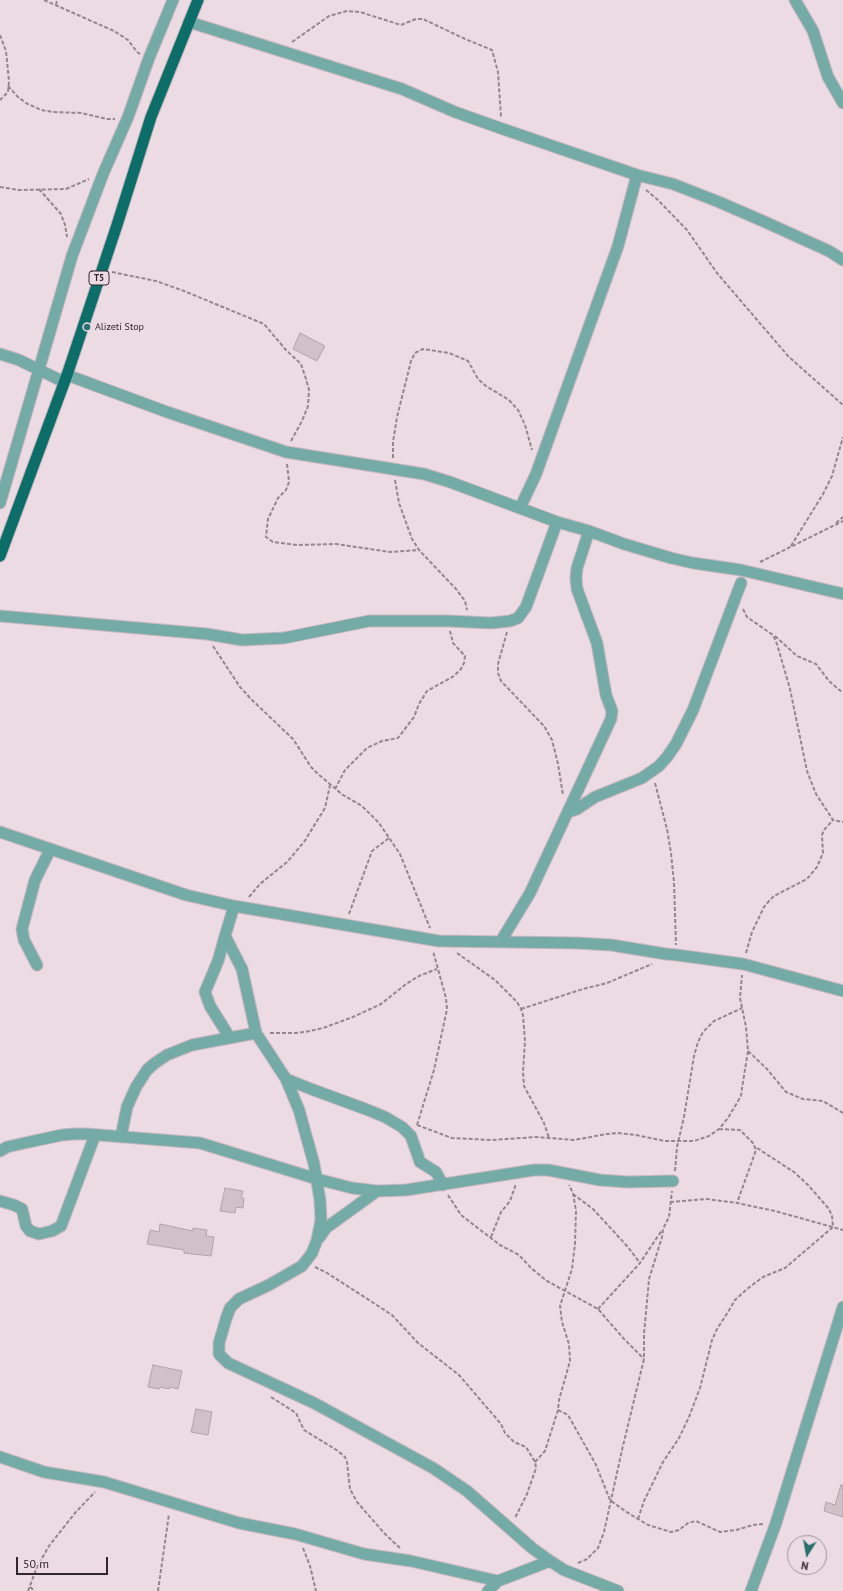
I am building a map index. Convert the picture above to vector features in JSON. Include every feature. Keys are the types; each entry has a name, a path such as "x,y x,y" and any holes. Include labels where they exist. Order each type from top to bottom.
{"highway":[{"name":"T5","path":"0,556 66,379 151,117 174,63 198,0"}],"street":[{"path":"0,503 72,256 103,174 128,117 149,58 173,0"},
{"path":"795,0 813,31 828,77 843,103"},
{"path":"189,22 402,89 455,112 636,178 673,184 719,202 828,251 843,260"},
{"path":"520,508 536,474 618,246 636,178"},
{"path":"0,354 66,379 286,452 424,474 450,482 557,522 682,561 741,570 843,594"},
{"path":"0,616 207,634 242,640 284,638 370,622 449,621 491,623 510,621 518,618 526,607 557,522"},
{"path":"501,941 530,892 608,727 612,714 612,708 605,690 597,642 577,589 577,568 589,531"},
{"path":"568,812 576,809 595,797 630,783 652,772 667,758 689,718 741,583"},
{"path":"0,832 186,895 237,907 435,941 501,941 611,945 743,964 843,991"},
{"path":"37,965 24,940 22,929 36,880 50,850"},
{"path":"230,1038 210,1006 205,992 237,907"},
{"path":"225,936 242,969 256,1033 286,1079 298,1110 314,1164 320,1200 321,1220 317,1240 312,1253 302,1266 269,1285 239,1298 230,1308 219,1343 219,1354 228,1363 314,1402 433,1468 467,1491 532,1548 550,1561 564,1570 618,1591"},
{"path":"121,1137 127,1107 136,1087 147,1070 155,1063 167,1055 192,1045 256,1033"},
{"path":"286,1079 385,1117 402,1127 411,1136 420,1162 436,1172 444,1185"},
{"path":"0,1151 62,1135 95,1135 200,1143 317,1179 352,1188 377,1191 406,1190 444,1185 520,1171 548,1170 600,1180 628,1182 673,1181"},
{"path":"0,1201 22,1209 26,1226 30,1231 39,1234 52,1231 61,1226 95,1135"},
{"path":"317,1240 326,1228 377,1191"},
{"path":"751,1591 776,1523 843,1308"},
{"path":"0,1457 44,1472 104,1482 239,1523 295,1534 364,1554 411,1561 498,1581"},
{"path":"488,1591 498,1581 550,1561"}],"path":[{"path":"44,0 114,31 128,40 137,52 149,58"},
{"path":"56,6 57,0"},
{"path":"280,50 329,16 337,13 355,10 401,25 416,19 423,19 465,40 492,50 498,72 501,115 500,128"},
{"path":"0,35 6,51 8,86 8,92 0,100"},
{"path":"8,86 26,103 41,110 81,113 107,119 128,117"},
{"path":"0,187 19,190 66,189 103,174"},
{"path":"636,178 687,230 717,273 788,356 843,405"},
{"path":"39,189 61,214 72,256"},
{"path":"102,270 156,281 258,321 264,324 286,350 301,364 308,390 308,406 286,452 289,482 286,490 278,498 268,519 266,537 273,542 297,545 336,544 390,552 419,550"},
{"path":"470,622 465,601 446,577 419,550 412,539 399,503 394,470 393,442 398,410 411,361 415,353 423,349 449,353 468,361 478,379 486,386 509,400 518,410 526,425 532,454"},
{"path":"790,546 823,494 832,476 843,437"},
{"path":"834,525 843,517"},
{"path":"741,570 843,520"},
{"path":"743,603 743,610 747,618 773,635 801,658 816,664 829,681 843,693"},
{"path":"335,789 345,770 367,748 382,741 398,738 414,717 419,704 428,691 454,676 461,669 465,656 453,643 450,637 449,621"},
{"path":"510,621 498,664 498,672 501,681 544,726 552,740 558,764 561,787 568,812"},
{"path":"207,634 221,659 240,687 293,739 311,767 335,789 362,806 379,823 400,854 435,941 437,969 446,998 447,1010 434,1070 417,1125 411,1136"},
{"path":"773,635 790,689 807,771 816,794 833,820 843,822"},
{"path":"521,1009 583,989 607,983 646,967 672,954 674,882 671,853 667,830 652,772"},
{"path":"237,907 260,884 287,862 304,842 325,808 330,785"},
{"path":"417,1125 452,1138 492,1140 536,1137 574,1140 618,1133 636,1134 664,1141 679,1141 697,1140 709,1136 719,1129 728,1118 740,1096 748,1051 740,990 743,964 752,932 764,907 774,896 812,875 822,857 822,835 824,830 833,820"},
{"path":"345,925 372,851 389,838"},
{"path":"435,941 470,961 495,980 517,1002 523,1015 525,1041 523,1072 524,1086 544,1123 549,1138"},
{"path":"256,1033 295,1033 323,1028 353,1017 381,1004 406,984 419,976 437,969"},
{"path":"598,1309 640,1263 663,1229 668,1217 679,1141 694,1056 700,1037 714,1021 725,1014 742,1008"},
{"path":"748,1051 767,1069 786,1092 803,1099 823,1101 843,1113"},
{"path":"719,1129 740,1130 754,1146 794,1172 808,1185 829,1210 833,1227"},
{"path":"737,1203 755,1155 754,1146"},
{"path":"491,1237 502,1212 510,1201 520,1171"},
{"path":"535,1462 545,1451 558,1410 559,1400 570,1361 569,1344 562,1322 560,1306 572,1268 575,1244 576,1211 573,1193 563,1173"},
{"path":"444,1185 451,1201 461,1215 500,1245 518,1255 547,1281 598,1309 644,1359"},
{"path":"573,1193 593,1210 627,1246 640,1263"},
{"path":"670,1202 707,1199 737,1203 775,1211 843,1230"},
{"path":"638,1519 644,1501 663,1462 679,1438 689,1417 700,1388 712,1340 735,1300 762,1277 785,1268 833,1227"},
{"path":"564,1570 587,1559 598,1548 604,1532 610,1500 644,1359 644,1334 649,1279 663,1229"},
{"path":"302,1266 315,1267 327,1273 392,1316 418,1343 459,1375 501,1424 506,1433 514,1442 526,1446 535,1462 535,1474 528,1494 510,1528"},
{"path":"266,1394 296,1413 304,1430 345,1457 347,1462 350,1489 357,1502 381,1530 411,1561"},
{"path":"558,1410 568,1415 596,1465 610,1500 648,1525 671,1532 679,1530 688,1523 696,1521 720,1532 736,1530 753,1525 776,1523"},
{"path":"28,1591 37,1567 49,1546 75,1513 104,1482"},
{"path":"158,1591 168,1532 170,1503"},
{"path":"295,1534 310,1566 316,1591"},
{"path":"30,1587 34,1591"}],"building":[{"path":"300,333 325,346 317,361 293,349"},
{"path":"225,1188 243,1191 241,1198 244,1198 243,1208 236,1207 235,1213 220,1211"},
{"path":"160,1224 193,1231 193,1228 207,1230 206,1236 214,1237 211,1256 184,1253 184,1250 147,1244 150,1230 159,1232"},
{"path":"153,1365 182,1371 178,1389 170,1387 169,1389 160,1387 159,1389 148,1387"},
{"path":"196,1409 212,1412 208,1435 191,1432"},
{"path":"841,1485 843,1485 843,1517 824,1511 826,1502 835,1505"}],"place":[{"name":"Alizeti Stop","path":"87,327"}]}
